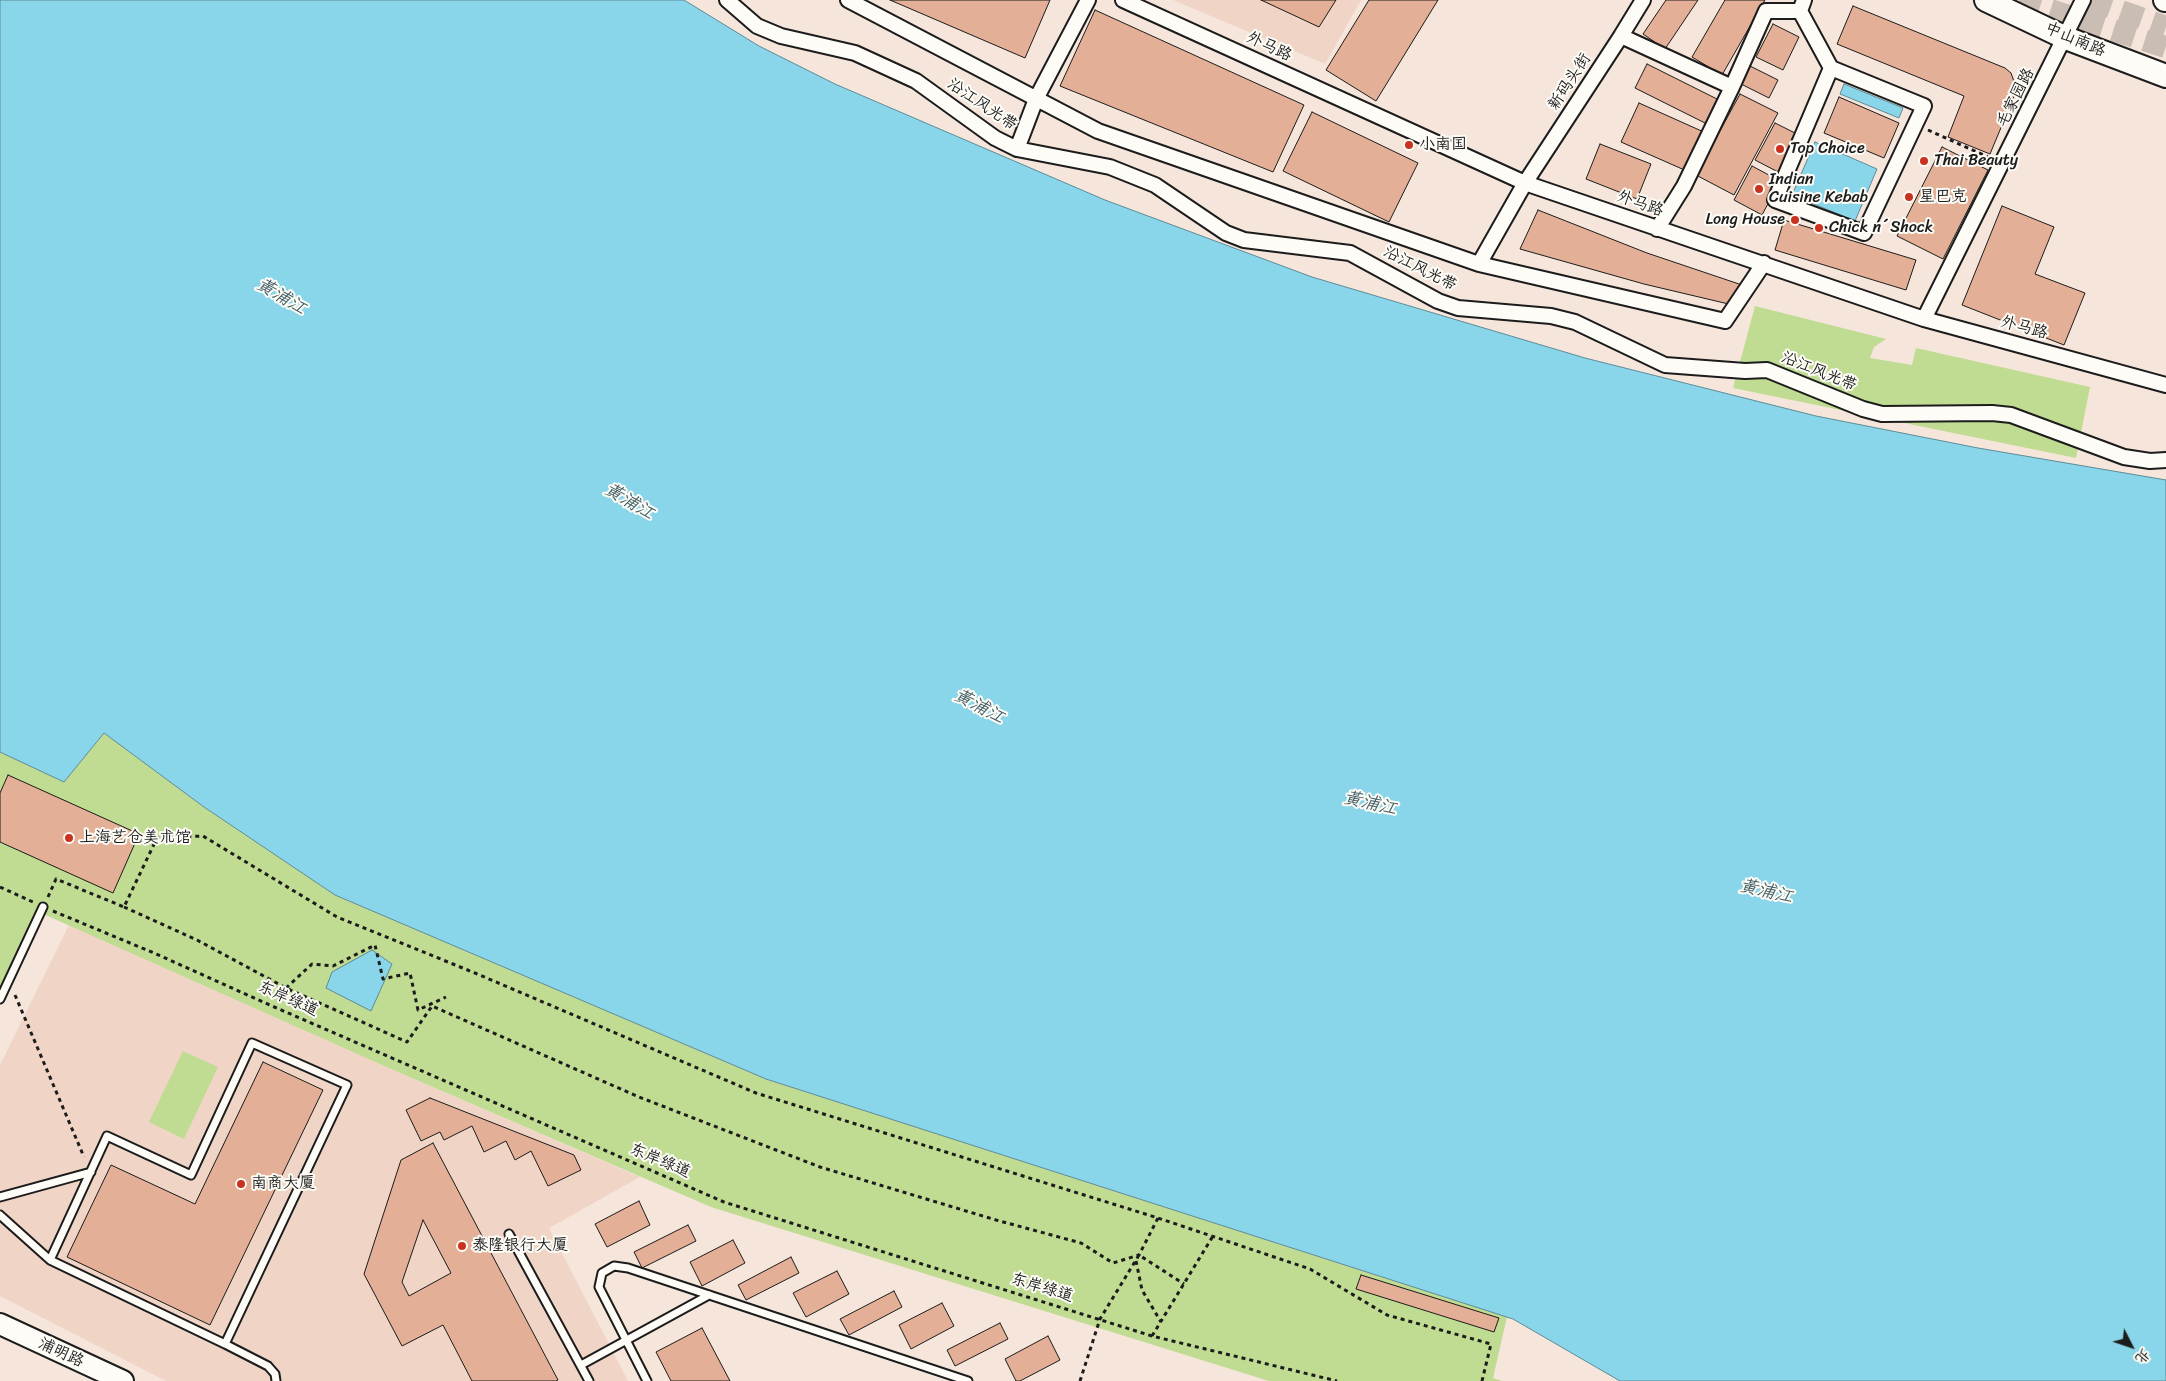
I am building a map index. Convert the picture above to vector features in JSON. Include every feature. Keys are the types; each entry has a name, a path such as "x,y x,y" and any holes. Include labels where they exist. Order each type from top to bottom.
{"main road":[{"name":"中山南路","path":"1986,0 2066,38 2166,76"},
{"name":"浦明路","path":"0,1324 123,1381"}],"street":[{"name":"沿江风光带","path":"727,0 757,26 781,36 855,53 916,81 995,138 1017,149 1110,168 1155,185 1226,234 1244,240 1350,253 1438,301 1458,308 1551,316 1575,322 1665,365 1767,370 1863,410 1882,414 1992,413 2012,415 2124,457 2150,461 2166,460"},
{"path":"848,0 1098,131 1479,264 1725,321 1764,263"},
{"path":"1017,149 1036,99 1088,0"},
{"name":"外马路","path":"1123,0 1526,183 1657,229 1764,263 1924,320 2166,385"},
{"name":"新码头街","path":"1479,264 1526,183 1643,0"},
{"name":"毛家园路","path":"1924,320 2066,38 2083,0"},
{"path":"1657,229 1684,186 1766,11 1802,6 1831,68 1924,106 1864,234 1775,200 1831,68"},
{"path":"1621,36 1732,87"}],"lane":[{"path":"0,999 43,907"},
{"path":"50,1260 107,1136 191,1174 252,1043 347,1085 225,1344"},
{"path":"0,1197 91,1172"},
{"path":"0,1215 50,1260 268,1366 275,1374 276,1381"},
{"path":"509,1234 589,1381"},
{"path":"648,1381 599,1287 602,1273 614,1266 628,1268 968,1381"},
{"path":"581,1365 709,1295"}],"path":[{"path":"1915,124 2002,164"},
{"path":"124,907 157,838 203,836 337,917 475,973 756,1093 1158,1218 1310,1269 1387,1315 1491,1344 1482,1381"},
{"path":"43,907 56,879 196,940 286,988 407,1042 432,1006 639,1097 820,1167 996,1220 1081,1243 1113,1263 1139,1255 1184,1284"},
{"name":"东岸绿道","path":"0,886 43,907 154,953 724,1202 1152,1336 1337,1381"},
{"path":"286,988 312,964 333,966 375,945 383,979 410,973 418,1010 446,997"},
{"path":"9,981 91,1172"},
{"path":"1080,1381 1100,1319 1139,1255 1158,1218"},
{"path":"1152,1336 1213,1236"},
{"path":"1136,1260 1142,1290 1160,1322"}],"shaded area":[{"path":"1173,0 1361,0 1325,64"},
{"path":"69,925 391,1069 640,1177 549,1228 628,1381 166,1381 0,1296 0,1065"}],"green space":[{"path":"1755,306 1886,339 1874,347 1870,358 1912,365 1916,348 2090,387 2076,458 1733,388"},
{"path":"104,733 204,807 335,895 766,1079 1507,1317 1493,1378 1502,1381 1269,1381 711,1207 391,1069 41,913 0,999 0,752 64,782"},
{"path":"183,1051 218,1067 184,1139 149,1122"}],"water":[{"name":"黄浦江","path":"0,0 684,0 759,46 835,84 1105,200 1312,277 1585,358 1816,416 1978,448 2166,480 2166,1381 1620,1381 1513,1319 766,1079 335,895 204,807 104,733 64,782 0,752"},
{"path":"1844,84 1903,108 1899,118 1840,94"},
{"path":"1815,142 1877,169 1855,221 1792,195"},
{"path":"372,950 392,964 371,1011 326,988 332,972"}],"building":[{"path":"890,0 1050,0 1025,58"},
{"path":"1261,0 1336,0 1319,27"},
{"path":"1369,0 1438,0 1376,101 1326,70"},
{"path":"1666,0 1698,0 1665,49 1643,34"},
{"path":"1725,0 1765,0 1722,75 1692,57"},
{"path":"1853,6 2005,68 2011,73 2016,87 2015,94 1990,154 1948,137 1964,96 1837,44"},
{"path":"1095,10 1304,105 1273,172 1060,86"},
{"path":"1773,24 1799,37 1783,70 1756,57"},
{"path":"1647,64 1721,101 1709,125 1635,88"},
{"path":"1750,66 1778,80 1769,98 1741,84"},
{"path":"1740,94 1778,113 1734,195 1696,175"},
{"path":"1839,97 1899,123 1884,158 1824,133"},
{"path":"1639,103 1706,133 1689,172 1621,142"},
{"path":"1312,112 1418,163 1389,222 1283,171"},
{"path":"1775,123 1801,136 1782,174 1755,160"},
{"path":"1600,144 1651,164 1637,199 1586,179"},
{"path":"1942,147 1988,170 1943,259 1897,236"},
{"path":"1752,166 1780,181 1762,215 1734,200"},
{"path":"2002,206 2054,227 2035,274 2085,293 2064,345 1962,305"},
{"path":"1538,210 1647,253 1742,285 1750,295 1748,300 1745,304 1737,306 1644,284 1520,249"},
{"path":"1784,220 1916,260 1906,290 1775,250"},
{"name":"上海艺仓美术馆","path":"8,775 139,834 113,893 0,842 0,793"},
{"name":"南商大厦","path":"263,1062 323,1090 210,1325 67,1257 111,1165 195,1204"},
{"path":"430,1098 574,1155 581,1170 548,1186 531,1151 515,1160 506,1141 484,1152 472,1126 444,1140 440,1132 421,1141 406,1110"},
{"name":"泰隆银行大厦","path":"433,1143 558,1380 472,1381 443,1325 402,1346 364,1274 401,1160","holes":["423,1220 451,1273 409,1296 402,1282"]},
{"path":"639,1201 650,1225 607,1247 595,1224"},
{"path":"688,1225 696,1241 642,1268 634,1252"},
{"path":"733,1240 745,1263 702,1286 690,1262"},
{"path":"791,1257 799,1273 746,1300 738,1285"},
{"path":"837,1271 849,1294 806,1317 793,1293"},
{"path":"1361,1275 1499,1318 1494,1332 1356,1289"},
{"path":"894,1291 902,1307 849,1335 840,1319"},
{"path":"942,1303 954,1326 911,1349 899,1325"},
{"path":"1000,1323 1008,1339 955,1366 947,1350"},
{"path":"702,1328 730,1381 671,1381 656,1352"},
{"path":"1048,1336 1060,1360 1020,1381 1016,1381 1005,1359"}],"tunnel":[{"path":"2019,0 2166,47"},
{"path":"2090,0 2166,27"}],"place":[{"name":"小南国","path":"1409,145"},
{"name":"Top Choice","path":"1780,149"},
{"name":"Thai Beauty","path":"1924,161"},
{"name":"Indian Cuisine Kebab","path":"1759,189"},
{"name":"星巴克","path":"1909,197"},
{"name":"Long House","path":"1795,220"},
{"name":"Chick n´Shock","path":"1819,228"},
{"name":"上海艺仓美术馆","path":"69,838"},
{"name":"南商大厦","path":"241,1184"},
{"name":"泰隆银行大厦","path":"462,1246"}]}
